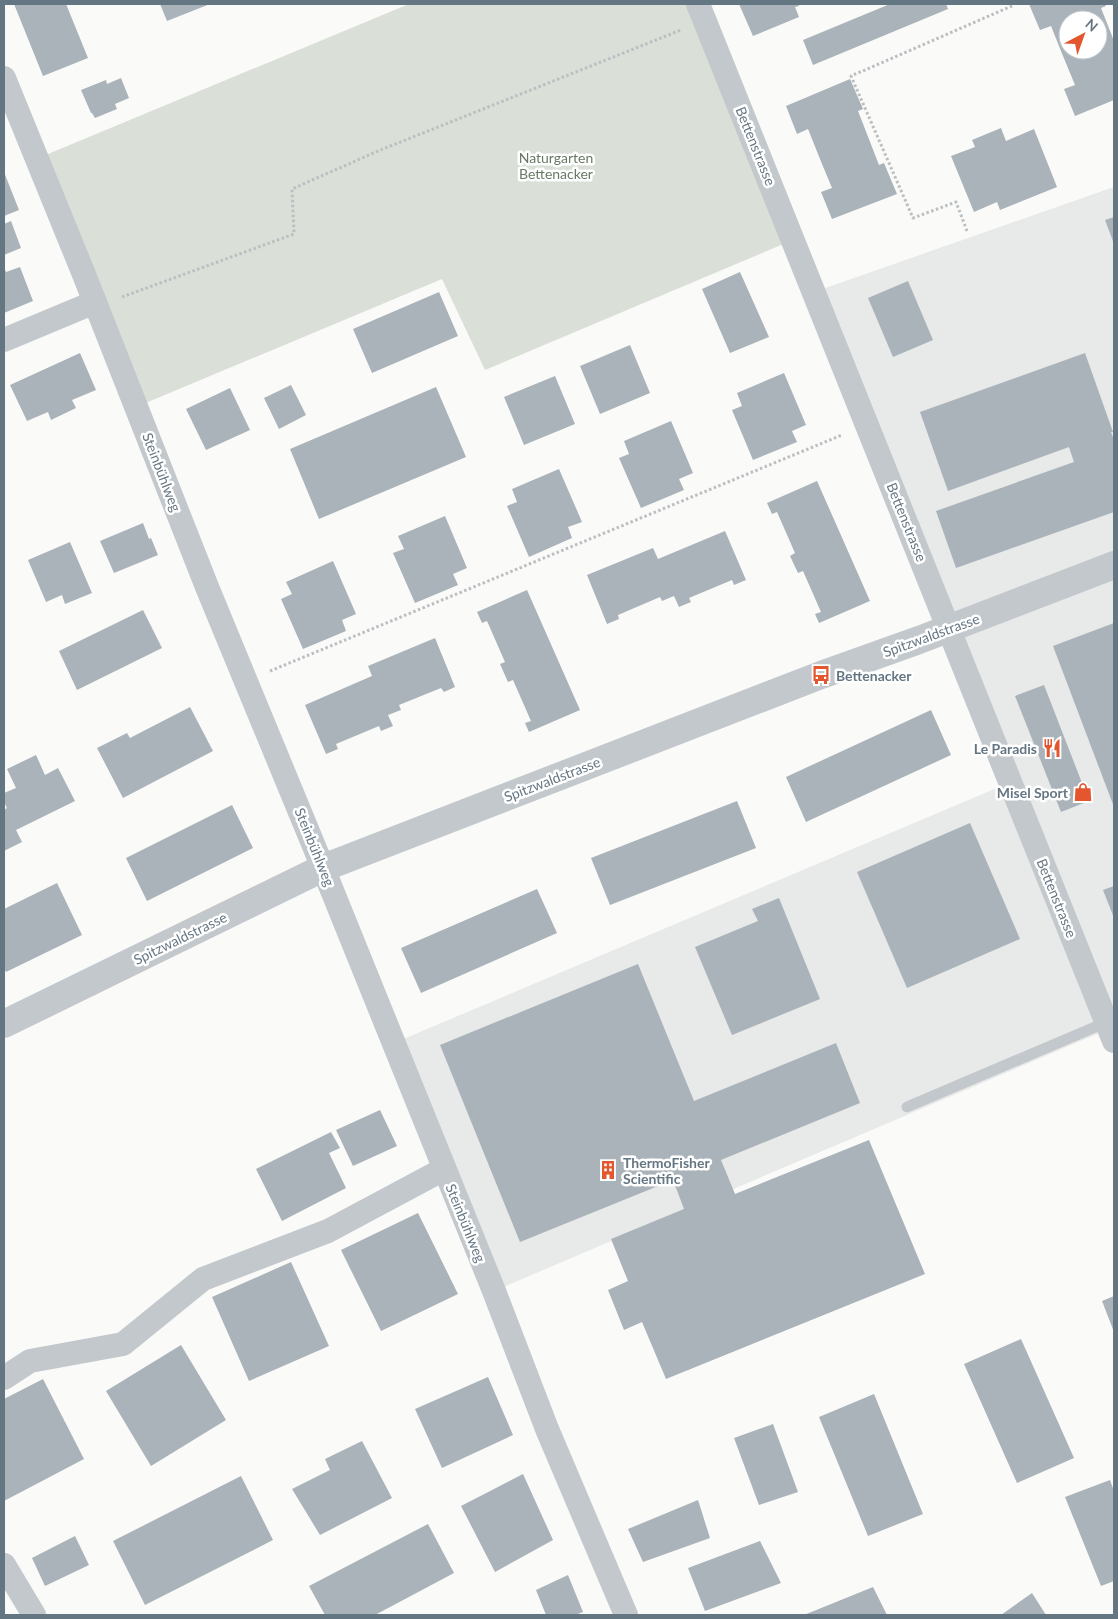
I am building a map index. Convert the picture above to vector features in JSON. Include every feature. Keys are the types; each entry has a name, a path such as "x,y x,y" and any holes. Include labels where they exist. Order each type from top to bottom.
{"street":[{"name":"Bettenstrasse","path":"702,12 1110,1031"},
{"name":"Steinbühlweg","path":"4,78 207,587 494,1291 547,1429 626,1615"},
{"path":"4,340 95,304"},
{"name":"Spitzwaldstrasse","path":"4,1024 323,868 821,675 1114,565"},
{"path":"4,1378 30,1361 123,1344 203,1279 328,1231 444,1169"},
{"path":"4,1565 34,1615"}],"lane":[{"path":"907,1107 1110,1031"}],"path":[{"path":"967,231 956,202 913,218 851,76 1012,6"},
{"path":"95,304 294,234 292,189 702,12"},
{"path":"246,680 868,424"}],"shaded area":[{"path":"1114,187 1114,1041 1109,1029 494,1291 394,1043 1011,782 814,292"}],"green space":[{"name":"Naturgarten Bettenacker","path":"409,4 698,4 793,240 485,370 442,279 136,407 36,159"}],"building":[{"path":"14,4 66,4 88,58 43,76"},
{"path":"160,4 210,4 167,21"},
{"path":"739,4 798,4 799,6 795,7 799,17 753,36"},
{"path":"890,4 946,4 948,9 813,65 803,40"},
{"path":"1029,4 1105,4 1106,6 1101,8 1102,10 1058,10 1058,43 1051,26 1040,30"},
{"path":"1108,26 1114,41 1114,100 1075,116 1064,89 1075,85 1065,60 1108,60"},
{"path":"121,78 129,98 115,104 117,109 95,118 81,90 106,80 107,84"},
{"path":"850,79 863,109 858,111 879,165 884,163 897,194 832,219 821,192 832,188 808,129 797,134 786,106"},
{"path":"1001,128 1006,141 1034,129 1057,187 1000,210 997,202 974,212 951,156 975,147 972,140"},
{"path":"4,172 19,210 4,216"},
{"path":"1114,217 1114,244 1105,220"},
{"path":"11,221 21,248 4,255 4,224"},
{"path":"4,267 6,272 20,267 33,301 4,313"},
{"path":"740,272 769,337 730,353 702,289"},
{"path":"908,281 933,340 893,357 868,298"},
{"path":"439,292 458,336 372,373 353,329"},
{"path":"630,345 650,393 600,414 580,366"},
{"path":"80,353 96,390 72,400 76,408 51,420 48,412 27,421 10,385"},
{"path":"1085,353 1113,432 1111,432 1114,440 1114,512 956,568 936,511 1074,462 1069,447 948,491 920,412"},
{"path":"784,373 806,425 792,431 797,442 753,460 732,410 742,406 737,393"},
{"path":"555,376 575,424 524,445 504,397"},
{"path":"291,385 306,415 279,429 264,398"},
{"path":"436,387 466,457 319,519 290,449"},
{"path":"230,388 250,430 206,450 186,409"},
{"path":"671,421 693,473 679,479 684,490 641,508 619,458 629,454 624,441"},
{"path":"559,469 582,522 568,527 572,538 529,557 507,506 517,502 512,489"},
{"path":"817,481 870,601 819,623 815,614 821,612 803,571 798,573 790,556 795,553 777,512 772,514 767,503"},
{"path":"445,516 467,568 453,574 458,585 415,603 393,553 404,549 398,536"},
{"path":"143,523 158,555 114,573 100,541"},
{"path":"725,531 746,580 734,585 732,580 689,598 691,602 679,607 674,596 662,601 660,597 618,615 619,619 607,624 587,575 653,548 658,559"},
{"path":"70,542 92,593 65,604 62,595 46,602 28,560"},
{"path":"333,561 356,614 342,620 346,631 303,649 281,599 292,594 286,582"},
{"path":"527,590 580,710 529,732 525,723 531,721 513,680 508,682 500,664 505,662 487,621 482,623 477,612"},
{"path":"143,610 162,648 77,690 59,651"},
{"path":"1114,623 1114,807 1053,646"},
{"path":"435,638 455,687 444,692 441,688 399,705 401,710 388,715 393,726 381,731 379,726 336,744 338,749 326,754 305,705 372,676 368,666"},
{"name":"Le Paradis","path":"1044,685 1089,801 1061,812 1015,696"},
{"path":"190,707 213,751 123,798 97,748 127,733 130,738"},
{"path":"931,710 951,755 806,822 786,777"},
{"path":"36,755 45,775 58,768 75,801 16,830 22,842 4,851 4,810 7,808 4,802 4,793 16,788 7,769"},
{"path":"737,801 756,848 610,905 591,858"},
{"path":"232,805 253,848 147,901 126,858"},
{"path":"970,823 1020,939 907,988 857,872"},
{"path":"57,883 82,935 6,972 4,968 4,909"},
{"path":"1114,886 1114,918 1103,890"},
{"path":"537,889 557,933 421,993 401,948"},
{"path":"779,898 820,999 732,1035 695,947 758,921 752,909"},
{"name":"ThermoFisher Scientific","path":"638,964 694,1101 836,1043 860,1103 721,1160 735,1194 869,1140 925,1274 666,1379 642,1322 624,1330 608,1290 628,1281 611,1239 684,1209 673,1180 520,1242 440,1045"},
{"path":"380,1110 397,1146 353,1166 336,1130"},
{"path":"331,1132 340,1148 329,1153 346,1188 282,1221 256,1169"},
{"path":"418,1213 458,1294 381,1331 341,1250"},
{"path":"291,1262 329,1346 249,1381 212,1297"},
{"path":"1114,1296 1114,1332 1102,1301"},
{"path":"1021,1339 1074,1458 1017,1483 964,1364"},
{"path":"181,1345 226,1420 151,1466 106,1391"},
{"path":"488,1377 513,1435 442,1468 415,1409"},
{"path":"43,1379 84,1459 4,1501 4,1399"},
{"path":"874,1394 923,1514 868,1536 819,1417"},
{"path":"773,1424 798,1492 759,1505 734,1438"},
{"path":"362,1441 392,1498 320,1535 292,1489 330,1470 325,1459"},
{"path":"523,1474 553,1540 495,1572 461,1506"},
{"path":"241,1476 273,1540 145,1605 113,1541"},
{"path":"1110,1480 1114,1491 1114,1581 1101,1586 1065,1497"},
{"path":"698,1500 710,1538 643,1562 628,1529"},
{"path":"428,1524 454,1573 375,1615 325,1615 309,1586"},
{"path":"75,1536 89,1565 45,1586 32,1558"},
{"path":"760,1541 781,1583 705,1611 688,1568"},
{"path":"568,1575 583,1612 575,1615 546,1615 536,1590"},
{"path":"873,1587 887,1615 804,1615"},
{"path":"1032,1593 1046,1615 1001,1615"}],"place":[{"name":"Bettenacker","path":"821,675"},
{"name":"Le Paradis","path":"1052,748"},
{"name":"Misel Sport","path":"1083,792"},
{"name":"ThermoFisher Scientific","path":"608,1170"}]}
